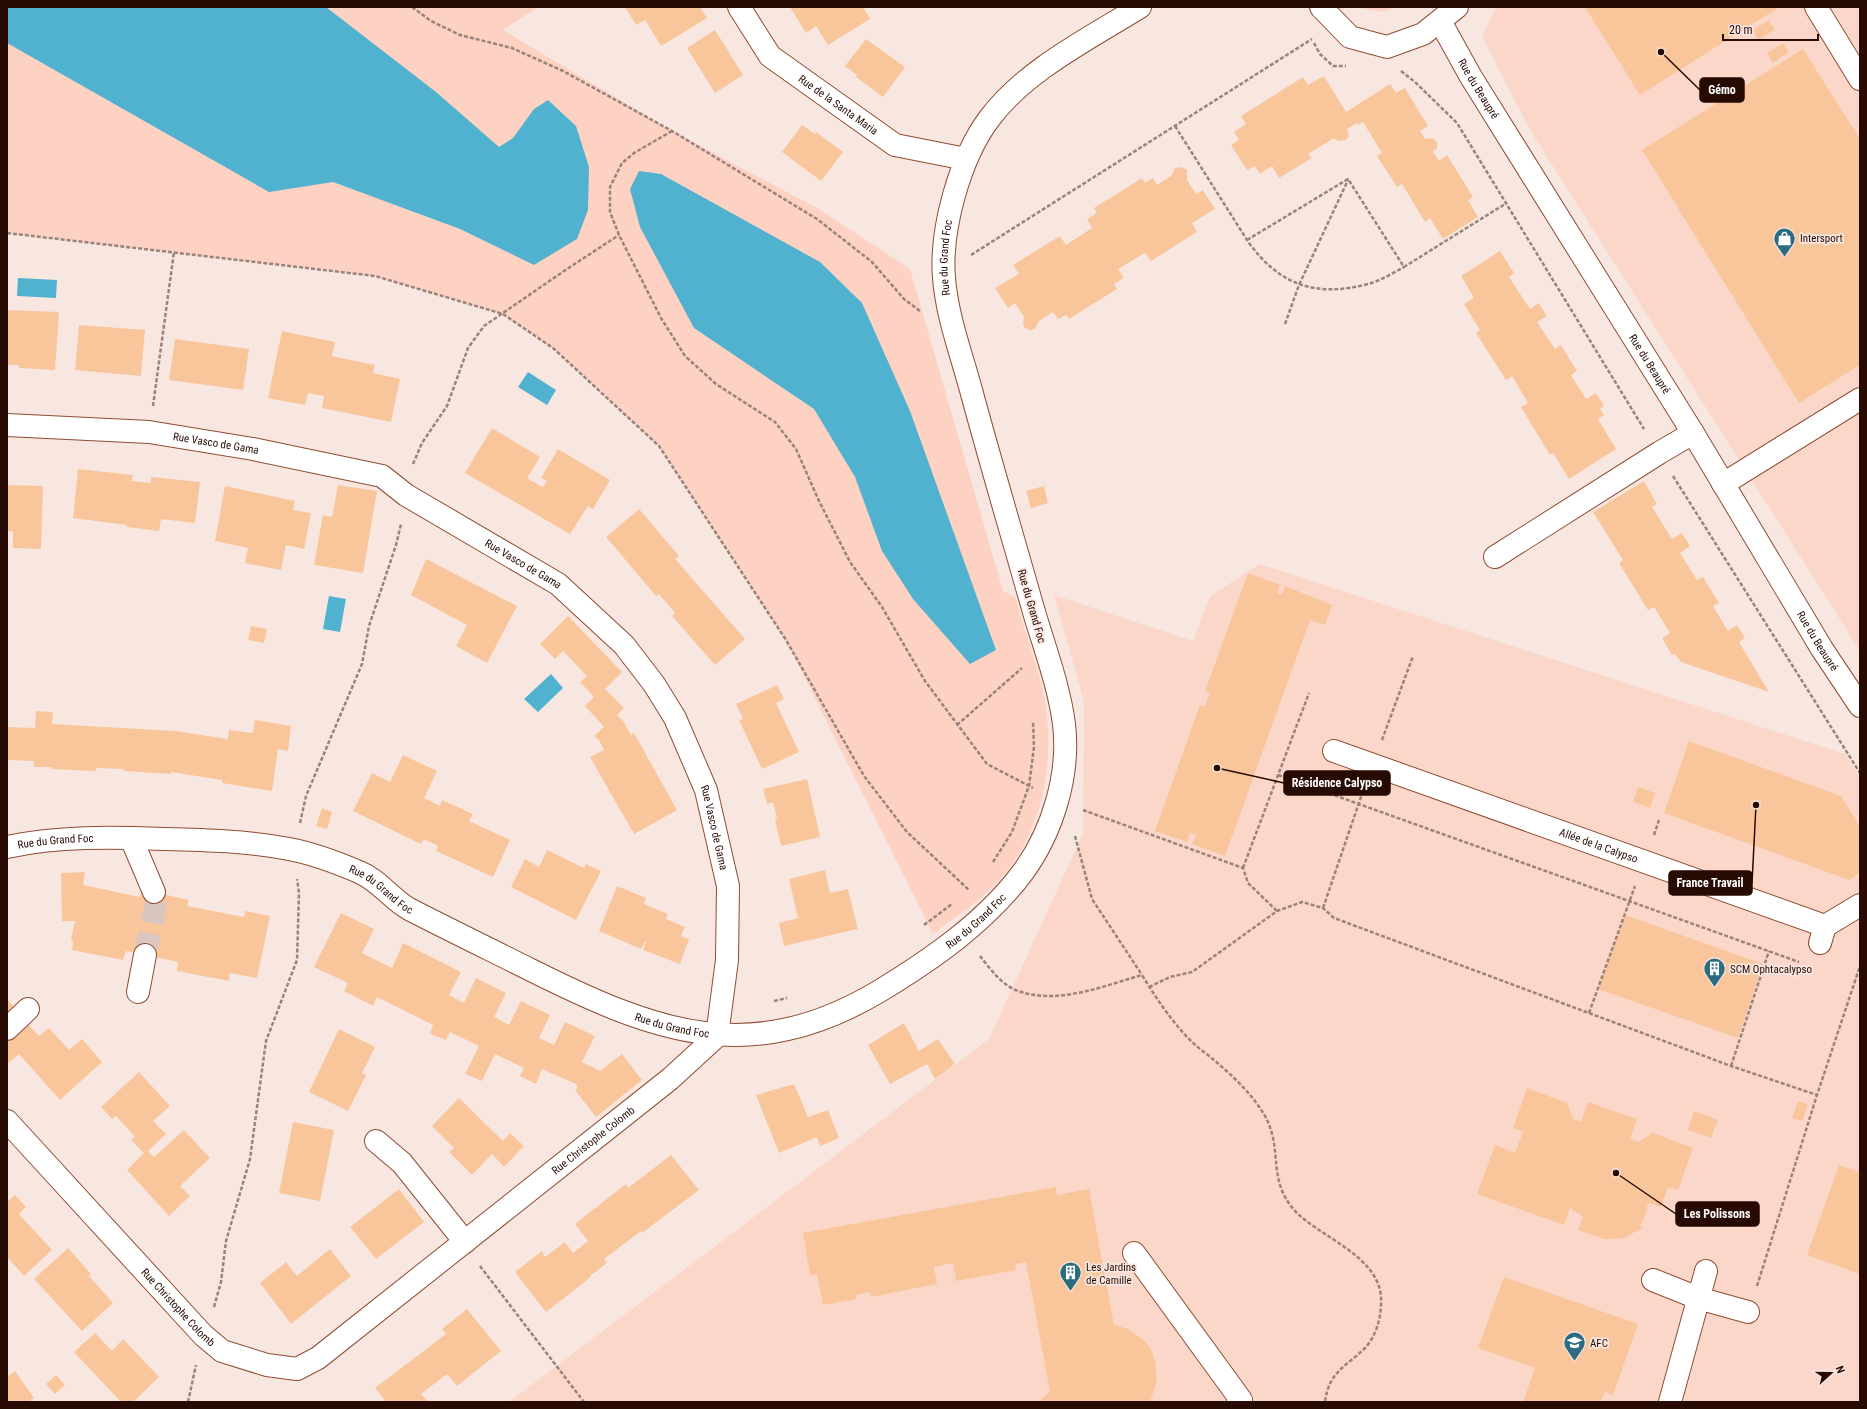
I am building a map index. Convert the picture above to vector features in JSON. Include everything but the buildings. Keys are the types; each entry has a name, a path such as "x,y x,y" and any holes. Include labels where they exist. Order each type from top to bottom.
{"street":[{"name":"Rue de la Santa Maria","path":"739,7 770,56 895,145 966,159"},
{"name":"Rue du Grand Foc","path":"7,847 23,844 108,837 213,840 293,849 367,874 401,905 581,995 651,1023 683,1031 717,1036 749,1035 785,1030 824,1018 858,1004 919,966 963,933 1008,892 1031,861 1046,831 1057,798 1065,765 1065,726 1057,686 988,455 947,303 943,273 947,219 966,159 989,119 1020,86 1061,55 1140,7"},
{"path":"1321,7 1350,38 1388,47 1423,34 1457,7"},
{"path":"1816,7 1860,79"},
{"name":"Rue du Beaupré","path":"1440,21 1471,77 1693,433 1822,649 1860,706"},
{"path":"1723,484 1860,399"},
{"name":"Rue Vasco de Gama","path":"7,425 62,426 149,432 253,449 382,476 406,495 558,584 624,645 654,684 675,718 706,790 728,886 727,960 717,1036"},
{"path":"1495,557 1659,452 1693,433"},
{"name":"Allée de la Calypso","path":"1334,751 1644,862 1823,934 1860,905"},
{"path":"132,838 154,892"},
{"path":"138,992 145,955"},
{"path":"7,1028 28,1009"},
{"name":"Rue Christophe Colomb","path":"7,1120 203,1335 222,1351 267,1365 297,1369 318,1358 670,1080 717,1036"},
{"path":"376,1141 402,1163 465,1242"},
{"path":"1134,1253 1241,1400 1238,1402"},
{"path":"1670,1402 1706,1271"},
{"path":"1653,1280 1698,1298 1748,1312"}],"path":[{"path":"412,7 431,21 460,35 512,48 562,71 672,131 817,219 872,262 904,299 919,311 922,318"},
{"path":"1309,33 1320,54 1333,66 1347,66"},
{"path":"943,273 1312,39"},
{"path":"1398,68 1416,82 1457,124 1505,204 1860,773"},
{"path":"1175,126 1253,249 1276,272 1299,285 1330,290 1369,284 1404,267 1505,204"},
{"path":"672,131 634,153 622,163 610,187 610,212 619,235 661,318 685,356 716,384 775,422 796,449 819,501 850,562 882,607 926,681 987,764 1028,786 1076,807 1243,868"},
{"path":"1247,240 1348,179"},
{"path":"1348,179 1404,267"},
{"path":"1285,324 1299,285 1348,179"},
{"path":"7,233 375,276 504,314 553,348 659,446 786,640 864,776 907,832 969,890"},
{"path":"188,1402 203,1335 210,1324 221,1282 226,1241 250,1159 266,1041 297,960 299,893 293,849 306,796 362,664 369,626 396,546 409,476 422,443 447,406 468,348 484,326 504,314 564,271 619,235"},
{"path":"149,432 174,252"},
{"path":"919,311 947,303"},
{"path":"1020,660 1024,675"},
{"path":"957,725 1022,668"},
{"path":"1278,910 1248,883 1243,868 1309,693"},
{"path":"991,864 1012,832 1028,786 1034,747 1033,717"},
{"path":"1278,775 1804,964"},
{"path":"1589,1013 1659,820"},
{"path":"1073,829 1092,899 1149,987 1192,1042 1215,1060 1241,1086 1265,1116 1274,1139 1279,1185 1286,1200 1310,1224 1363,1261 1375,1278 1381,1296 1381,1310 1374,1334 1364,1349 1345,1363 1332,1378 1325,1402"},
{"path":"963,894 974,885"},
{"path":"922,927 958,899"},
{"path":"1149,987 1170,977 1192,972 1278,910 1302,902 1323,908 1334,918 1731,1066 1817,1095"},
{"path":"1731,1066 1769,951"},
{"path":"1748,1312 1860,966"},
{"path":"988,967 1004,983 1017,991 1037,995 1059,996 1142,975"},
{"path":"769,1002 791,997"},
{"path":"465,1242 470,1252 584,1402"}],"shaded area":[{"path":"7,7 538,7 503,30 672,131 819,209 910,269 1003,591 1015,597 1038,671 1044,696 1048,744 1047,768 1043,791 1037,814 1028,836 1017,857 1003,876 978,900 933,934 786,640 659,446 553,348 503,314 375,276 7,233"},
{"path":"1353,7 1394,7 1384,12"},
{"path":"1496,7 1860,7 1860,651 1530,130 1482,36"},
{"path":"1260,564 1845,754 1860,778 1860,1402 509,1402 989,1039 1083,834 1084,702 1054,595 1193,641 1210,596"}],"water":[{"path":"7,7 326,7 436,92 499,147 513,138 534,109 548,100 576,126 589,167 588,210 577,239 534,265 460,229 333,182 269,192 7,43"},
{"path":"639,171 661,174 820,262 862,303 910,411 996,650 970,664 913,599 882,551 855,477 814,409 694,328 640,227 630,189"},
{"path":"18,278 57,280 56,298 17,296"},
{"path":"528,372 556,390 547,405 518,387"},
{"path":"329,596 346,599 340,632 323,629"},
{"path":"551,674 563,688 538,712 524,699"}],"tunnel":[{"path":"145,955 157,899 154,892"}],"place":[{"name":"Gémo","path":"1661,52"},
{"name":"Intersport","path":"1784,258"},
{"name":"Résidence Calypso","path":"1217,768"},
{"name":"France Travail","path":"1756,805"},
{"name":"SCM Ophtacalypso","path":"1715,988"},
{"name":"Les Polissons","path":"1616,1173"},
{"name":"Les Jardins de Camille","path":"1070,1292"},
{"name":"AFC","path":"1575,1362"}]}
